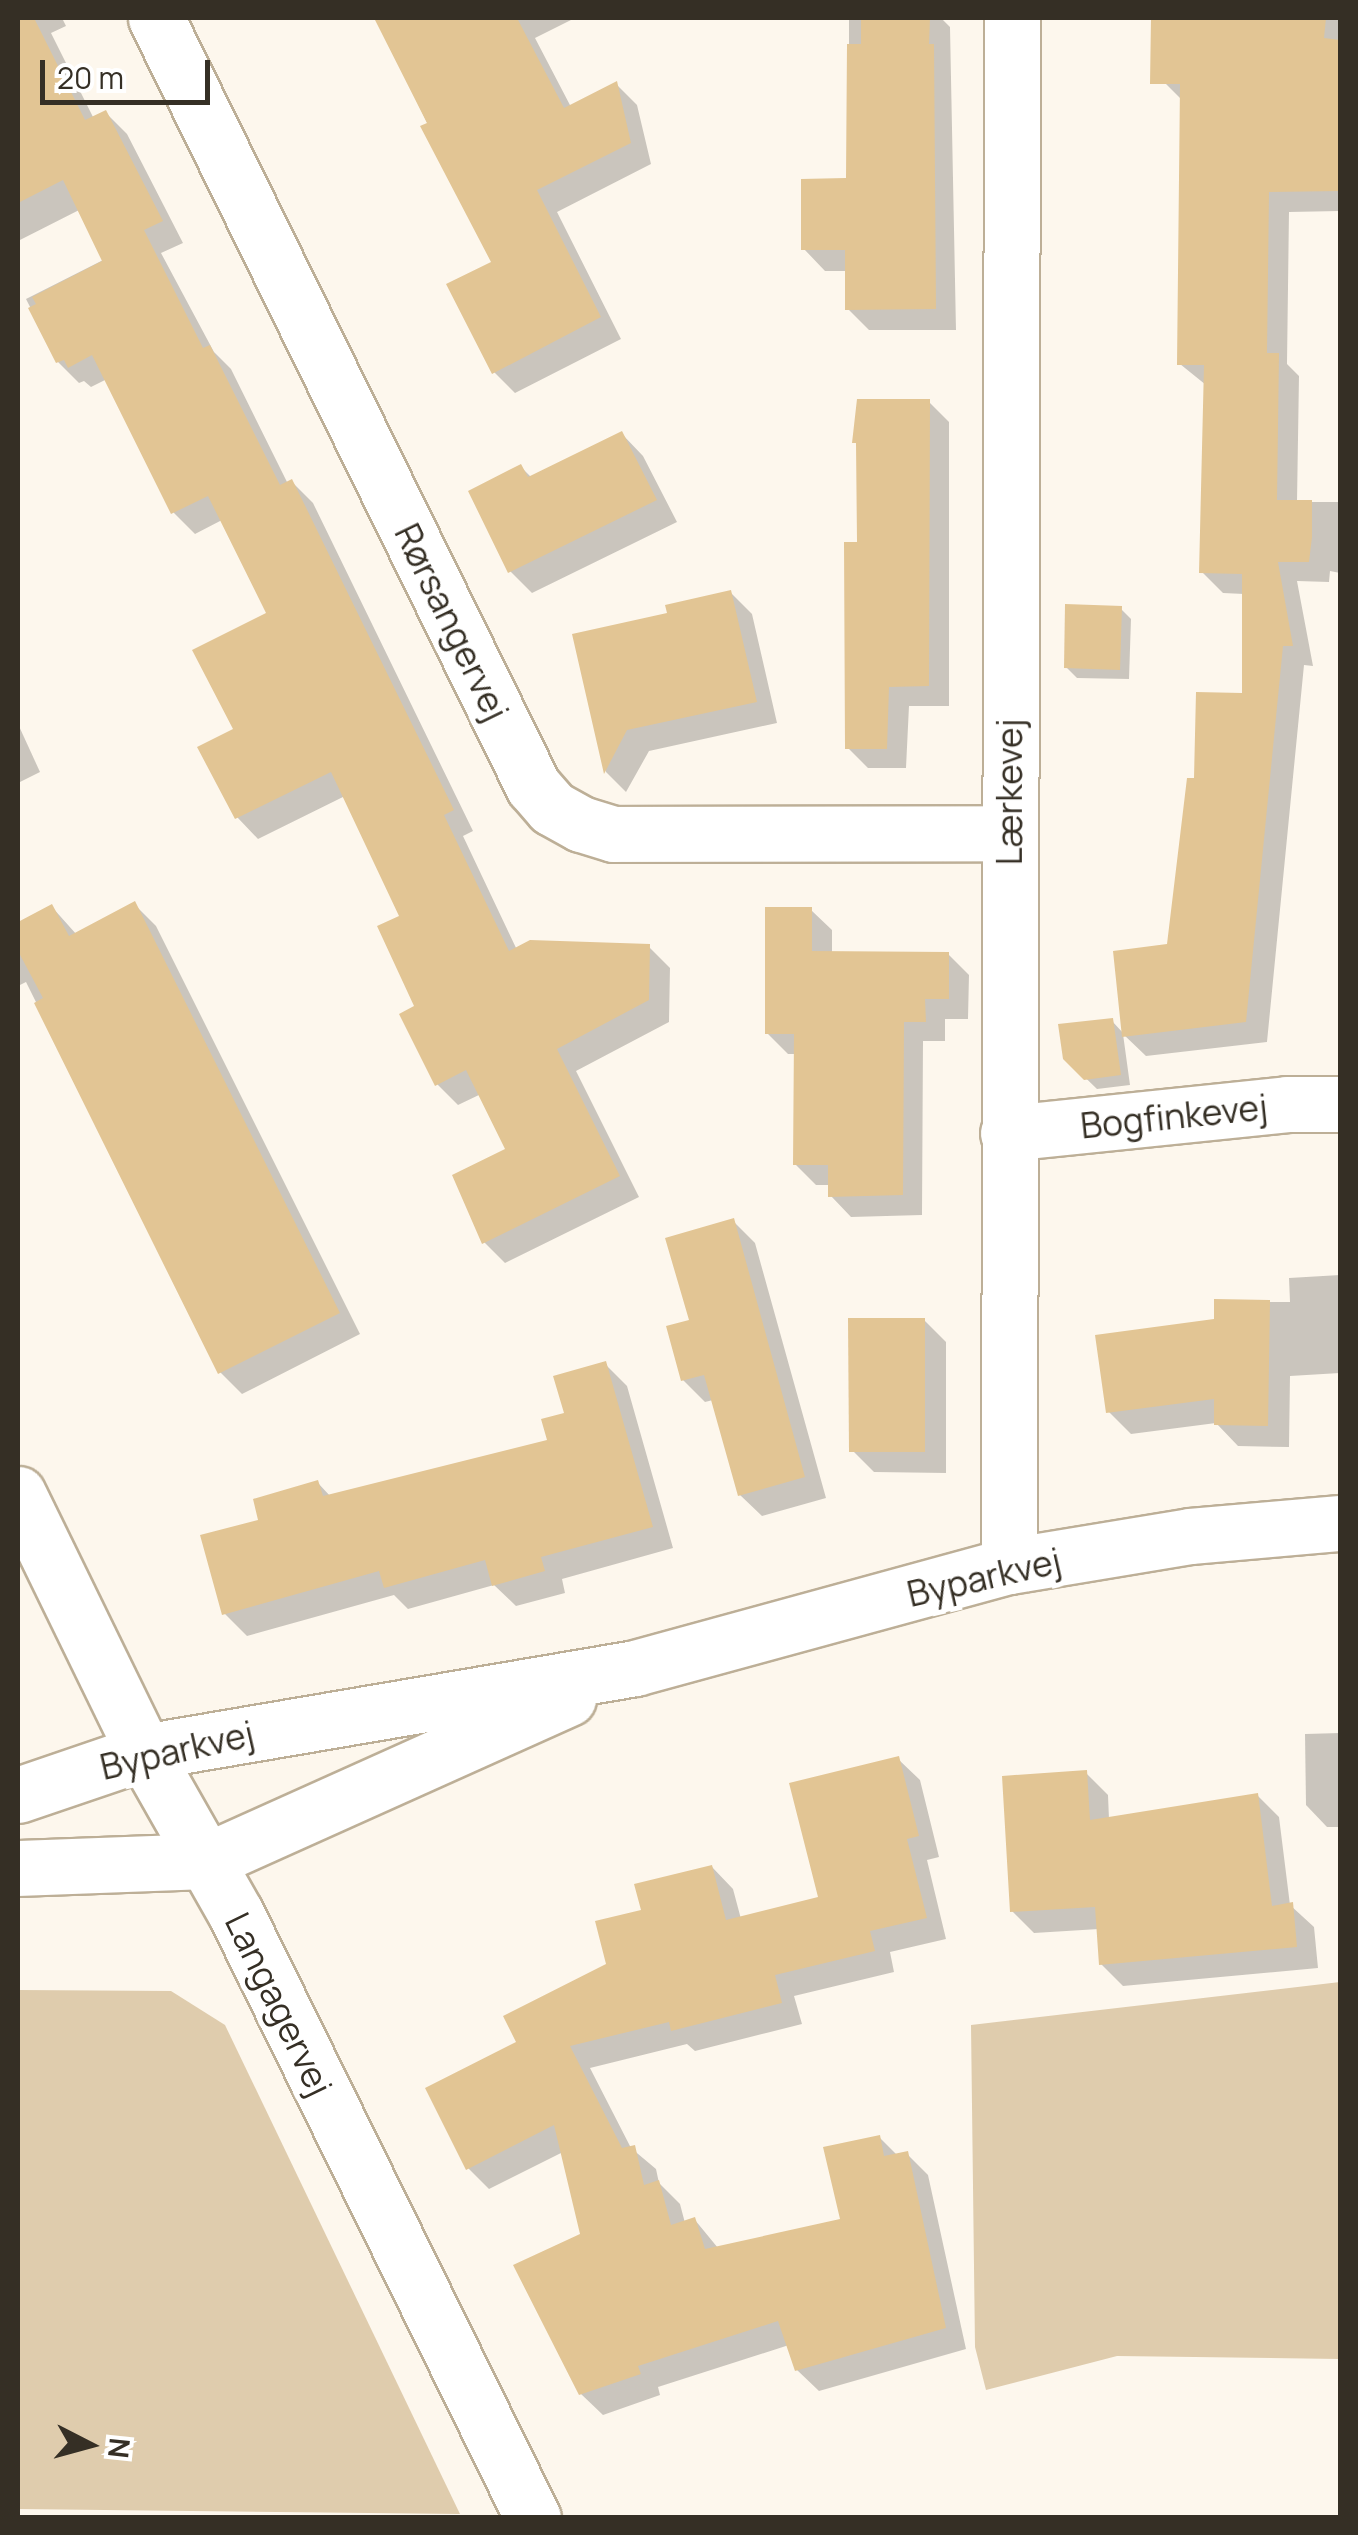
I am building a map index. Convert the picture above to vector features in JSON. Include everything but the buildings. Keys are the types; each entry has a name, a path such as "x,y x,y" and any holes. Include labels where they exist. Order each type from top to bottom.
{"street":[{"name":"Rørsangervej","path":"156,18 533,786 552,808 581,824 614,834 1008,833"},
{"name":"Lærkevej","path":"1009,1566 1012,18"},
{"name":"Bogfinkevej","path":"1008,1133 1287,1104 1340,1104"},
{"name":"Langagervej","path":"18,1494 144,1752 206,1862 534,2518"},
{"name":"Byparkvej","path":"18,1795 144,1752 635,1668 1009,1566 1190,1536 1340,1523"},
{"name":"Byparkvej","path":"18,1868 206,1862 635,1668"}],"shaded area":[{"path":"1340,1982 1340,2359 1117,2356 986,2390 975,2347 971,2025"},
{"path":"18,1990 171,1991 225,2025 460,2514 18,2509"}]}
